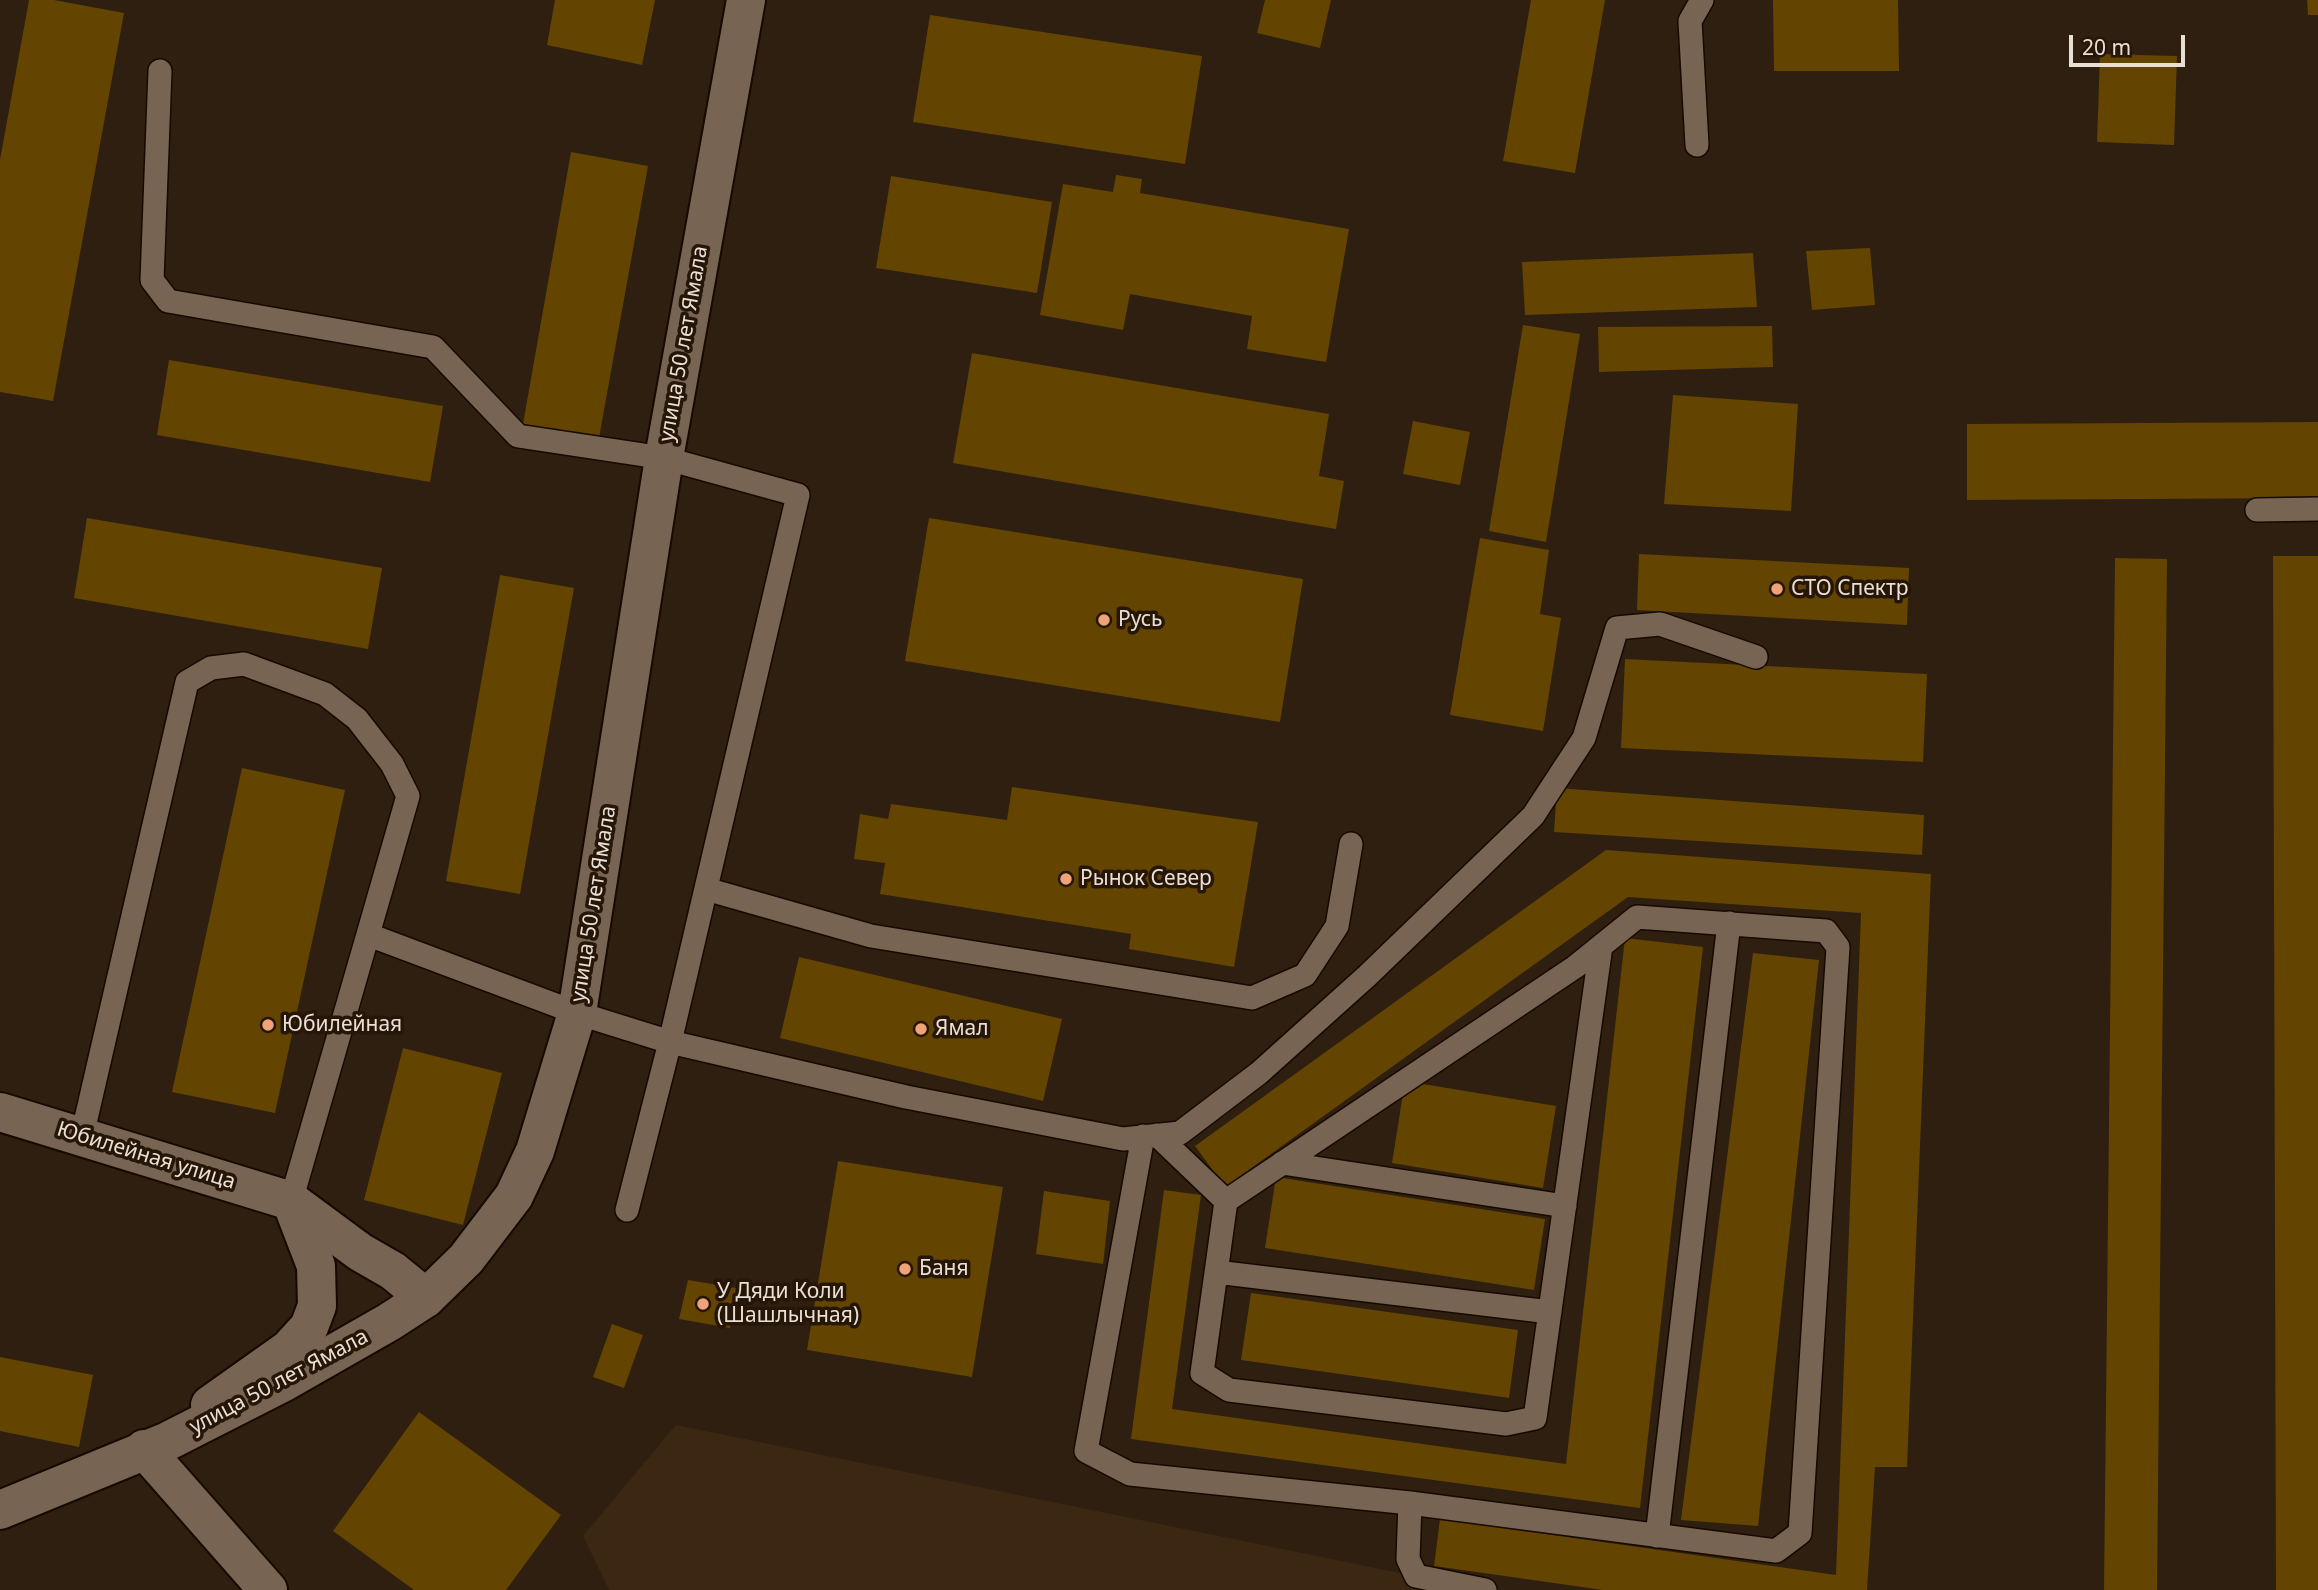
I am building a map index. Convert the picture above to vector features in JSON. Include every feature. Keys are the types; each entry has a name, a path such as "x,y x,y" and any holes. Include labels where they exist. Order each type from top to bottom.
{"street":[{"name":"улица 50 лет Ямала","path":"0,1510 156,1445 354,1344 426,1298 466,1259 514,1196 535,1151 577,1013 664,458 746,0"},
{"name":"Юбилейная улица","path":"0,1112 291,1201 360,1252 393,1270 426,1298"},
{"path":"268,1590 156,1445 289,1349 309,1327 317,1306 316,1266 291,1201"}],"lane":[{"path":"1697,145 1690,21 1702,0"},
{"path":"160,71 152,280 168,301 433,346 518,436 664,458 798,495 670,1042 627,1210"},
{"path":"2257,510 2318,509"},
{"path":"369,935 577,1013 670,1042 905,1097 1123,1139 1180,1133 1259,1073 1367,976 1533,816 1584,738 1617,628 1660,624 1756,657"},
{"path":"82,1136 187,682 211,668 244,664 325,694 358,719 392,764 408,796 291,1201"},
{"path":"706,889 872,936 1252,998 1305,975 1336,926 1351,844"},
{"path":"1150,1136 1086,1451 1130,1474 1410,1503 1776,1551 1800,1533 1838,947 1826,931 1637,917 1601,946 1575,967 1226,1201 1202,1373 1229,1390 1506,1424 1535,1418 1601,946"},
{"path":"1657,1536 1729,923"},
{"path":"1150,1136 1226,1201"},
{"path":"1282,1163 1564,1206"},
{"path":"1216,1272 1550,1312"},
{"path":"1410,1503 1408,1559 1416,1576 1485,1590"}],"shaded area":[{"path":"676,1425 1483,1590 609,1590 583,1536"}],"building":[{"path":"29,0 54,0 124,13 53,401 0,392 0,160"},
{"path":"555,0 655,0 642,65 547,45"},
{"path":"1265,0 1331,0 1320,48 1257,33"},
{"path":"1531,0 1605,0 1575,173 1503,161"},
{"path":"1773,0 1898,0 1899,71 1774,71"},
{"path":"2307,0 2318,0 2318,15 2308,15"},
{"path":"930,15 1202,56 1185,164 913,122"},
{"path":"2100,54 2177,56 2174,145 2097,142"},
{"path":"571,152 648,166 599,438 523,424"},
{"path":"1116,175 1142,179 1140,193 1349,229 1326,362 1247,349 1252,316 1130,294 1123,330 1040,315 1063,184 1113,192"},
{"path":"891,176 1052,202 1037,293 876,268"},
{"path":"1870,248 1875,305 1812,310 1806,251"},
{"path":"1753,253 1757,307 1525,315 1522,262"},
{"path":"1523,325 1580,334 1546,542 1489,531"},
{"path":"1772,326 1773,367 1599,372 1598,327"},
{"path":"972,353 1329,414 1319,476 1344,481 1336,529 953,463"},
{"path":"169,360 443,406 430,482 157,435"},
{"path":"1673,395 1798,404 1791,511 1664,504"},
{"path":"1413,421 1470,432 1460,485 1403,474"},
{"path":"2318,422 2318,498 1967,500 1967,424"},
{"path":"87,518 382,568 368,649 74,598"},
{"name":"Русь","path":"929,518 1303,579 1280,722 905,661"},
{"path":"1480,538 1549,550 1540,614 1561,618 1543,731 1450,715"},
{"path":"1639,554 1909,568 1907,625 1637,610"},
{"path":"2273,556 2318,556 2318,1590 2276,1590"},
{"path":"2115,558 2167,559 2157,1590 2104,1590"},
{"path":"500,575 574,588 520,894 446,881"},
{"path":"1625,659 1927,674 1923,762 1621,748"},
{"path":"242,768 345,790 275,1113 172,1092"},
{"name":"Рынок Север","path":"1012,787 1258,822 1234,967 1129,949 1131,934 880,894 885,863 854,859 860,814 888,819 891,804 1007,820"},
{"path":"1557,788 1924,815 1922,855 1554,832"},
{"path":"1606,850 1931,874 1907,1467 1875,1467 1867,1590 1603,1590 1434,1566 1440,1519 1836,1575 1861,913 1628,897 1225,1187 1195,1146"},
{"path":"1625,938 1703,947 1640,1508 1131,1439 1164,1190 1201,1195 1172,1409 1566,1464"},
{"path":"1753,953 1819,960 1758,1526 1681,1520"},
{"name":"Ямал","path":"799,957 1062,1019 1043,1101 780,1038"},
{"path":"403,1048 502,1073 463,1225 364,1200"},
{"path":"1405,1081 1556,1106 1543,1188 1392,1163"},
{"name":"Баня","path":"838,1161 1003,1187 972,1377 807,1350"},
{"path":"1276,1177 1545,1219 1534,1290 1265,1248"},
{"path":"1044,1191 1110,1201 1103,1264 1036,1254"},
{"path":"688,1280 736,1288 730,1328 679,1319"},
{"path":"1251,1293 1518,1330 1509,1398 1241,1360"},
{"path":"612,1324 643,1335 624,1388 593,1377"},
{"path":"0,1357 93,1375 79,1447 0,1431"},
{"path":"419,1412 561,1515 506,1590 414,1590 333,1531"}],"place":[{"name":"СТО Спектр","path":"1777,589"},
{"name":"Русь","path":"1104,620"},
{"name":"Рынок Север","path":"1066,879"},
{"name":"Юбилейная","path":"268,1025"},
{"name":"Ямал","path":"921,1029"},
{"name":"Баня","path":"905,1269"},
{"name":"У Дяди Коли (Шашлычная)","path":"703,1304"}]}
